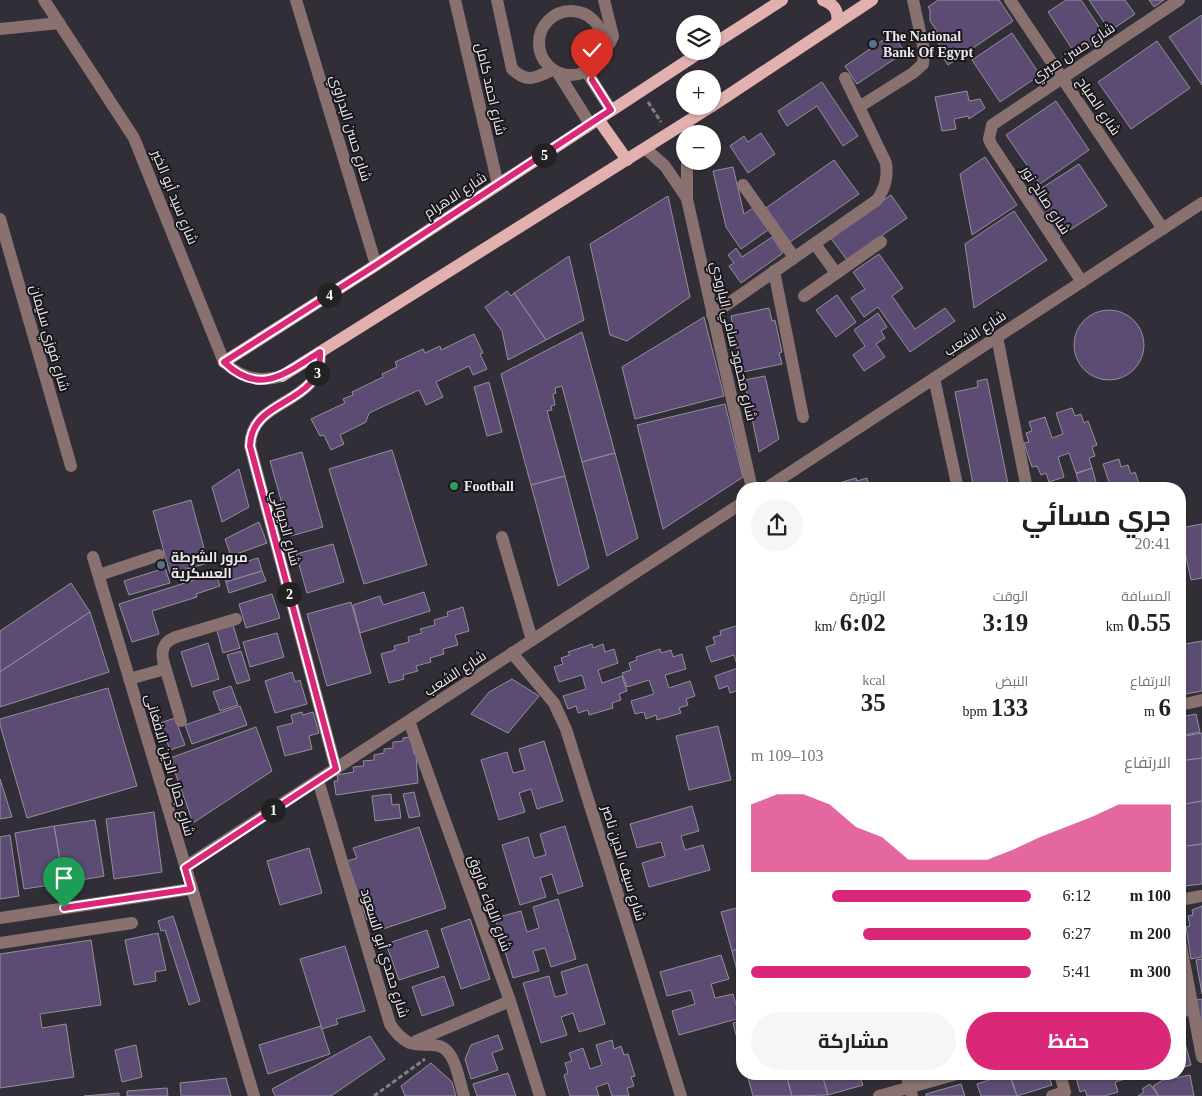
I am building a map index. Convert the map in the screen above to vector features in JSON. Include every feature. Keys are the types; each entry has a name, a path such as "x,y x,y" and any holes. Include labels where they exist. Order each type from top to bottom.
{"main road":[{"path":"721,39 782,0"},
{"path":"823,0 834,6 838,17 837,23"},
{"path":"721,100 872,0"},
{"name":"شارع الاهرام","path":"224,362 376,265 688,60"},
{"path":"691,125 702,115"},
{"path":"594,122 627,160"},
{"path":"282,376 627,160 669,134 676,132"}],"street":[{"name":"شارع سيد أبو الخير","path":"44,0 134,138 224,362"},
{"name":"شارع حسن البدراوي","path":"296,0 376,265"},
{"name":"شارع احمد كامل","path":"455,0 498,185"},
{"path":"497,0 512,69 521,77 532,79 556,71 572,75 586,71 598,61 603,47 603,38 596,21 580,11 571,10 553,15 546,21 538,38 538,47 546,64 556,71 594,122"},
{"path":"603,47 610,43 613,36 604,0"},
{"path":"860,107 913,73 923,64 924,50 913,0"},
{"name":"شارع الصباح","path":"1010,0 1163,229"},
{"name":"شارع حسن صبري","path":"989,132 992,125 998,119 1179,0"},
{"path":"0,29 59,23"},
{"path":"586,71 611,110"},
{"path":"712,315 877,200 886,183 886,163 845,78"},
{"name":"شارع صالح نور","path":"989,132 991,144 1082,282"},
{"name":"شارع محمود سامي البارودي","path":"646,149 665,166 681,187 687,199"},
{"name":"شارع محمود سامي البارودي","path":"687,170 687,199 750,482"},
{"path":"743,185 794,257"},
{"name":"شارع الشعب","path":"776,482 1202,203"},
{"name":"شارع فوزي سليمان","path":"0,219 71,466"},
{"path":"804,296 881,242"},
{"path":"815,244 836,273"},
{"path":"774,272 803,417"},
{"path":"997,337 1026,482"},
{"name":"شارع الديواني","path":"320,352 320,362 312,381 301,392 260,418 252,431 250,446 336,769"},
{"path":"224,362 236,372 254,379 272,379 282,376"},
{"path":"934,378 956,482"},
{"name":"شارع الشعب","path":"185,868 736,507"},
{"path":"502,537 532,640"},
{"path":"99,575 159,555"},
{"name":"شارع جمال الدين الافغانى","path":"93,557 254,1096"},
{"path":"181,721 165,668 162,653 164,645 169,640 236,619"},
{"name":"شارع سيف الدين ناصر","path":"512,653 554,703 566,729 681,1096"},
{"path":"129,679 165,668"},
{"path":"1186,703 1202,700"},
{"name":"شارع اللواء فاروق","path":"409,721 510,1001 540,1096"},
{"name":"شارع حمدي أبو السعود","path":"318,780 390,1024 402,1039 411,1043"},
{"path":"0,918 191,889"},
{"path":"1186,899 1202,896"},
{"path":"0,944 132,923"},
{"path":"411,1043 510,1001"},
{"path":"1186,1011 1202,1057"},
{"path":"411,1043 429,1044 446,1050 452,1058 464,1096"},
{"path":"879,1096 911,1092 942,1080"},
{"path":"1052,1096 1065,1092 1062,1080"}],"path":[{"path":"641,91 669,134"},
{"path":"374,1096 441,1047"}],"building":[{"path":"938,0 999,0 1013,21 948,65 940,53 937,31 930,21 930,10 928,7"},
{"path":"1066,0 1081,0 1105,36 1076,55 1048,12"},
{"path":"1089,0 1125,0 1135,14 1110,31"},
{"path":"1149,0 1164,0 1154,7"},
{"path":"1202,15 1202,85 1169,37"},
{"path":"1012,33 1040,75 1000,102 972,60"},
{"path":"892,34 905,52 857,84 845,66"},
{"path":"1157,41 1190,88 1131,129 1098,82"},
{"path":"822,82 858,136 843,146 817,106 787,126 778,111"},
{"path":"967,91 969,101 980,99 985,108 969,119 968,116 954,119 956,129 942,131 935,97"},
{"path":"1056,101 1089,150 1040,184 1006,135"},
{"path":"761,133 775,154 748,173 730,146 744,136 748,142"},
{"path":"985,157 1017,205 972,235 960,174"},
{"path":"834,160 859,194 790,242 766,208"},
{"path":"1079,164 1107,206 1059,237 1031,195"},
{"path":"733,167 744,214 753,208 768,230 741,249 726,227 713,171"},
{"path":"891,195 907,218 847,260 830,237"},
{"path":"668,196 690,297 627,341 610,335 590,244"},
{"path":"1014,211 1047,260 974,308 965,244"},
{"path":"772,237 783,253 741,283 729,266 734,263 728,255 736,248 742,257"},
{"path":"879,254 903,288 892,296 915,329 945,308 955,321 910,352 878,307 864,317 851,298 865,289 853,272"},
{"path":"569,256 584,320 546,340 514,293"},
{"path":"507,291 511,296 514,293 546,340 508,360 502,331 485,307"},
{"path":"837,295 856,322 836,337 816,310"},
{"path":"769,308 772,321 775,320 782,352 779,353 782,364 743,372 731,316"},
{"path":"1116,310 1129,316 1138,325 1142,331 1144,345 1142,359 1134,370 1123,378 1102,380 1095,378 1084,370 1076,359 1074,338 1076,331 1084,320 1095,312"},
{"path":"878,313 887,327 881,331 885,338 876,344 885,357 864,371 853,355 865,346 854,330"},
{"path":"704,317 724,396 635,419 622,367"},
{"path":"582,332 615,453 582,462 562,386 555,388 556,393 553,394 555,405 551,406 552,410 547,411 565,476 531,485 501,374"},
{"path":"474,334 483,353 480,354 487,369 473,375 469,366 436,382 443,397 426,405 419,390 369,413 366,422 340,435 344,444 331,450 324,435 320,436 311,419 345,403 343,399 353,395 352,392 383,377 382,374 397,367 395,362 423,349 425,353 440,346 441,350"},
{"path":"765,376 779,439 759,452 744,380"},
{"path":"987,379 1008,482 973,482 955,392 978,387 977,381"},
{"path":"489,382 502,432 487,436 474,387"},
{"path":"725,404 743,477 663,529 637,425"},
{"path":"1072,408 1075,416 1081,414 1084,423 1088,421 1097,445 1092,447 1095,456 1089,458 1092,468 1076,473 1069,453 1058,457 1064,477 1049,482 1046,473 1041,475 1037,466 1032,467 1024,443 1029,442 1026,433 1032,431 1029,422 1045,417 1052,438 1063,434 1056,413"},
{"path":"392,450 427,565 364,584 329,469"},
{"path":"302,452 323,527 291,536 270,461"},
{"path":"615,453 638,538 607,556 582,462"},
{"path":"1119,459 1121,467 1128,465 1131,474 1135,472 1139,482 1109,482 1103,464"},
{"path":"1092,468 1096,482 1079,482 1076,474"},
{"path":"239,469 249,507 222,522 212,487"},
{"path":"565,476 589,568 558,586 531,485"},
{"path":"856,478 857,481 867,478 868,482 842,482"},
{"path":"191,500 208,563 170,574 153,511"},
{"path":"259,522 267,543 231,556 225,539"},
{"path":"1202,524 1202,578 1191,580 1186,556 1186,527"},
{"path":"333,544 344,582 307,593 296,554"},
{"path":"258,558 262,571 226,582 222,569"},
{"path":"165,568 170,583 129,595 124,581"},
{"path":"262,571 266,581 229,593 226,582"},
{"path":"216,573 220,586 196,594 197,597 152,611 159,634 132,642 119,604"},
{"path":"71,583 90,612 0,672 0,631"},
{"path":"424,592 430,611 360,633 353,605 380,596 383,605"},
{"path":"272,594 280,618 246,628 239,604"},
{"path":"351,602 371,673 327,686 307,614"},
{"path":"463,607 469,631 455,635 458,645 443,649 444,654 430,658 431,662 416,666 418,671 403,675 404,679 389,683 381,654 395,650 394,646 409,642 408,637 422,633 420,629 435,625 434,620 448,616 447,612"},
{"path":"90,612 109,672 0,707 0,672"},
{"path":"232,622 240,648 223,653 216,627"},
{"path":"736,626 736,662 734,655 711,662 706,647 715,644 713,637 721,635 720,631"},
{"path":"277,633 284,657 250,667 243,642"},
{"path":"1202,641 1202,691 1186,694 1186,644"},
{"path":"208,643 219,679 192,687 181,652"},
{"path":"592,644 593,648 603,644 605,652 614,649 618,663 598,670 602,683 622,676 627,691 619,694 621,700 612,703 613,708 589,715 588,710 578,713 576,706 568,709 563,696 586,689 582,675 559,682 554,667 563,664 561,658 570,655 568,652"},
{"path":"660,649 661,653 671,650 673,657 682,654 686,669 665,675 669,688 690,681 695,696 686,699 688,705 679,708 681,713 657,720 656,715 646,719 644,712 635,714 631,701 654,694 649,680 627,687 622,673 631,670 629,663 637,660 636,657"},
{"path":"241,651 250,680 237,684 227,655"},
{"path":"736,669 736,691 730,693 728,686 719,689 715,676"},
{"path":"292,672 295,682 300,680 307,704 275,713 265,681"},
{"path":"512,679 539,696 508,733 471,714 489,692"},
{"path":"231,686 238,705 220,711 213,692"},
{"path":"108,688 137,786 27,818 0,725 0,719"},
{"path":"240,706 247,725 192,744 185,725"},
{"path":"302,712 303,715 313,712 319,733 309,736 312,749 285,756 277,727 293,723 291,715"},
{"path":"1196,714 1200,732 1186,735 1186,716"},
{"path":"175,718 185,745 170,750 160,723"},
{"path":"718,726 731,780 689,790 676,736"},
{"path":"256,727 272,771 193,823 170,758"},
{"path":"1202,733 1202,758 1186,760 1186,736"},
{"path":"411,737 414,754 416,754 418,783 336,795 334,781 338,781 337,775 354,772 353,767 364,766 363,761 374,760 374,755 384,753 384,749 393,748 393,742 403,741 403,738"},
{"path":"544,741 563,801 537,809 531,789 519,793 525,812 499,820 481,760 507,752 513,773 525,770 519,749"},
{"path":"1202,758 1202,801 1186,804 1186,760"},
{"path":"0,779 12,817 0,819"},
{"path":"414,792 420,816 409,818 403,794"},
{"path":"391,794 392,805 399,804 401,818 375,821 372,796"},
{"path":"1202,801 1202,844 1186,846 1186,804"},
{"path":"692,806 699,831 681,836 685,850 703,845 710,870 649,887 642,863 665,856 661,842 637,848 630,824"},
{"path":"154,812 162,872 114,879 106,819"},
{"path":"95,820 104,876 64,883 54,826"},
{"path":"54,826 64,883 24,889 15,833"},
{"path":"565,826 583,886 558,894 552,874 540,878 546,897 520,905 502,845 528,837 534,858 546,855 540,834"},
{"path":"419,827 446,908 380,930 376,917 367,920 347,861 357,858 353,848"},
{"path":"10,835 19,896 0,899 0,837"},
{"path":"1202,844 1202,884 1186,886 1186,846"},
{"path":"309,848 322,893 280,905 267,861"},
{"path":"558,899 576,959 551,967 545,948 533,951 539,971 513,978 495,918 521,911 527,932 539,928 533,907"},
{"path":"1202,906 1202,957 1191,959 1186,927 1190,926 1188,916 1193,915 1192,910"},
{"path":"736,908 736,950 732,951 721,912"},
{"path":"173,916 200,1001 189,1005 165,930 161,931 158,921"},
{"path":"470,919 490,979 461,989 441,929"},
{"path":"427,930 439,967 399,980 386,944"},
{"path":"158,933 166,970 155,972 156,981 134,985 125,940"},
{"path":"91,940 101,1005 40,1014 42,1028 66,1024 74,1077 0,1088 0,954"},
{"path":"345,946 365,1011 336,1019 338,1024 322,1029 300,959"},
{"path":"736,950 736,967 732,951"},
{"path":"721,955 729,979 711,984 715,998 733,994 736,1004 736,1019 679,1035 672,1011 695,1004 691,990 667,996 660,972"},
{"path":"1202,959 1202,994 1196,960"},
{"path":"587,964 605,1024 579,1032 573,1013 561,1017 567,1035 541,1043 523,983 549,976 555,997 567,994 561,972"},
{"path":"444,976 454,1005 422,1016 412,987"},
{"path":"1202,999 1202,1034 1195,1000"},
{"path":"736,1022 736,1034 733,1023"},
{"path":"321,1026 330,1054 268,1074 259,1045"},
{"path":"498,1035 503,1049 492,1053 498,1070 471,1079 465,1059 471,1045"},
{"path":"370,1036 385,1059 331,1096 275,1096 272,1089"},
{"path":"612,1040 614,1049 621,1046 624,1055 628,1054 635,1076 631,1077 634,1086 627,1088 629,1096 612,1096 608,1083 596,1087 599,1096 570,1096 564,1075 568,1073 565,1063 572,1061 569,1053 583,1048 590,1069 602,1065 596,1045"},
{"path":"136,1045 142,1077 122,1082 115,1050"},
{"path":"1186,1046 1191,1065 1186,1066"},
{"path":"431,1063 452,1082 456,1096 405,1096 401,1086"},
{"path":"508,1073 516,1096 477,1096 473,1084"},
{"path":"1190,1075 1194,1096 1159,1096 1153,1086 1163,1080 1186,1080 1186,1076"},
{"path":"226,1078 231,1096 181,1096 180,1083"},
{"path":"749,1080 788,1080 792,1096 753,1096"},
{"path":"788,1080 824,1080 828,1095 792,1096"},
{"path":"824,1080 861,1080 863,1085 828,1095"},
{"path":"989,1080 1011,1080 1017,1096 981,1096 977,1084"},
{"path":"1012,1080 1050,1080 1052,1085 1017,1096"},
{"path":"1077,1080 1122,1080 1115,1082 1118,1092 1104,1096 1087,1096 1085,1090 1080,1092"},
{"path":"961,1084 965,1096 926,1096 926,1094"},
{"path":"1150,1084 1158,1096 1138,1096 1144,1092 1142,1089"},
{"path":"167,1088 168,1096 127,1096 127,1091"},
{"path":"119,1093 119,1096 84,1096"}],"place":[{"name":"The National Bank Of Egypt","path":"873,44"},
{"name":"Football","path":"454,486"},
{"name":"مرور الشرطة العسكرية","path":"161,565"}],"route":[{"path":"64,908 191,889 185,868 336,769 250,446 252,431 260,418 301,392 312,381 318,372 320,352 282,376 263,380 244,376 229,368 224,362 376,265 611,110 592,80"}]}
